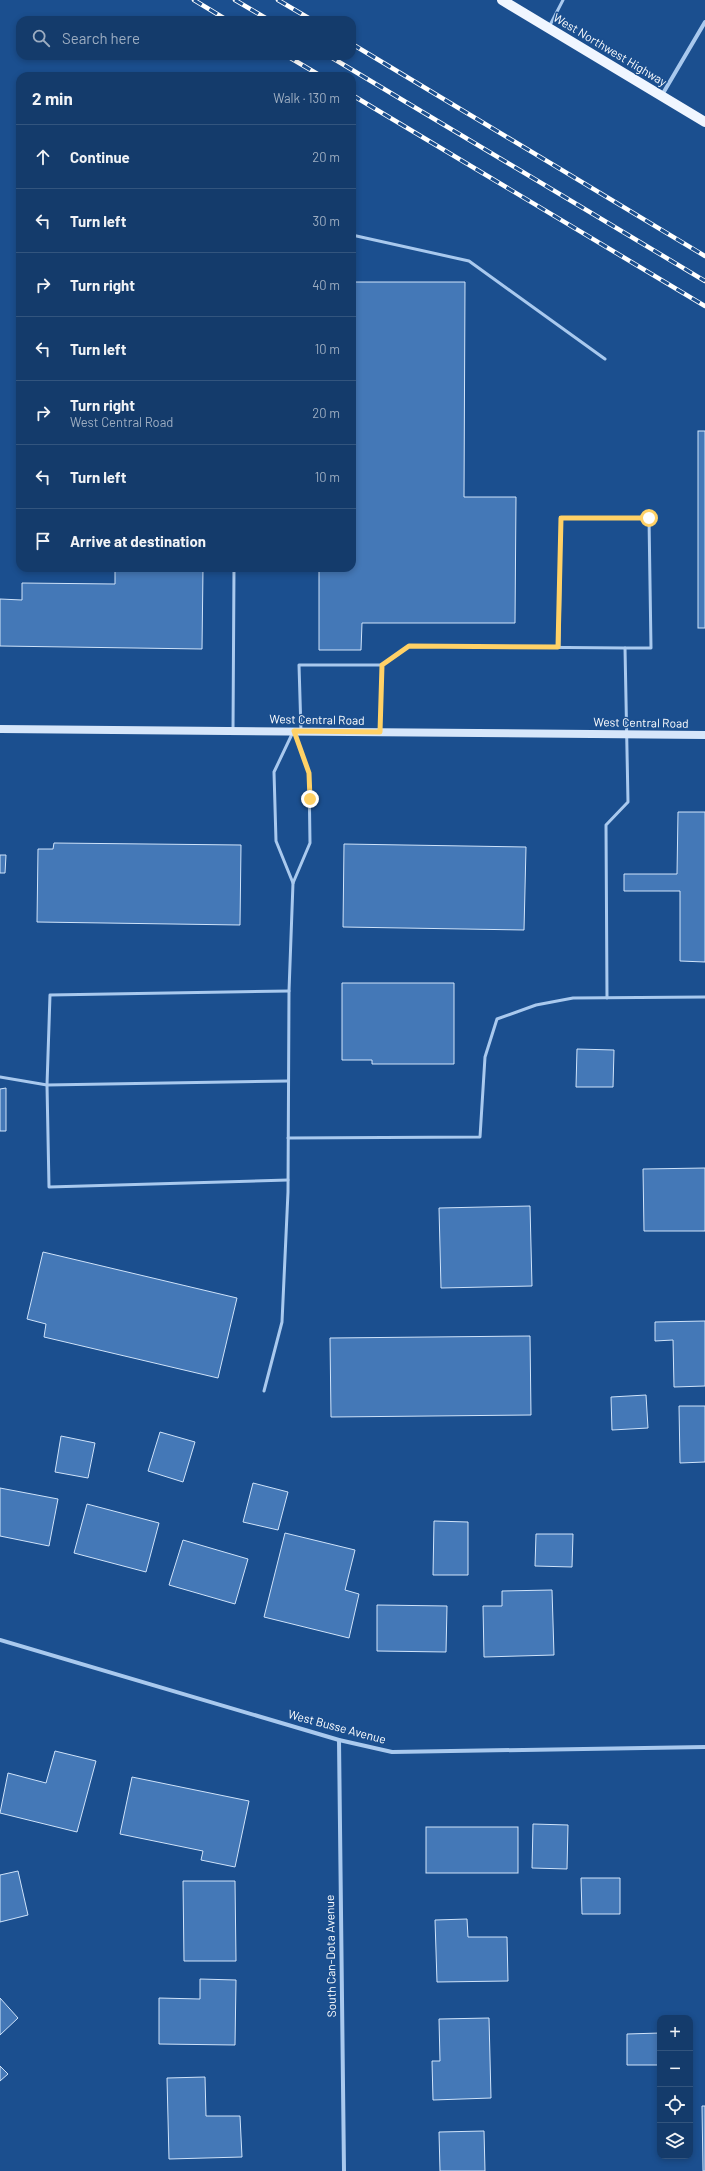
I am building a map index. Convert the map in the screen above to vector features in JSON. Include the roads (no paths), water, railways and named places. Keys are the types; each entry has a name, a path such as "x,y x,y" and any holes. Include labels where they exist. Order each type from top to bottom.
{"main road":[{"name":"West Northwest Highway","path":"502,0 705,122"},
{"name":"West Central Road","path":"0,728 705,736"}],"street":[{"path":"662,96 705,22"},
{"name":"West Busse Avenue","path":"0,1640 339,1740 392,1752 705,1747"},
{"name":"South Can-Dota Avenue","path":"339,1740 344,2171"}],"lane":[{"path":"549,28 563,0"},
{"path":"356,236 469,261 605,359"},
{"path":"264,1391 282,1322 288,1180 289,991 293,883 310,843 309,773 297,731 299,665 382,665 409,646 650,648 649,518 561,518 558,647"},
{"path":"233,731 234,572"},
{"path":"607,998 606,825 628,802 625,735 625,648"},
{"path":"380,732 382,665"},
{"path":"293,883 276,841 274,772 297,731"},
{"path":"288,1180 49,1186 47,1085 50,995 289,991"},
{"path":"288,1138 480,1137 485,1058 497,1019 536,1005 573,998 705,997"},
{"path":"0,1077 47,1085 288,1081"}],"railway":[{"path":"194,0 220,16"},
{"path":"235,0 262,16"},
{"path":"278,0 305,16"},
{"path":"356,46 705,256"},
{"path":"294,60 314,72"},
{"path":"336,60 356,72"},
{"path":"356,72 705,281"},
{"path":"356,97 705,306"}]}
